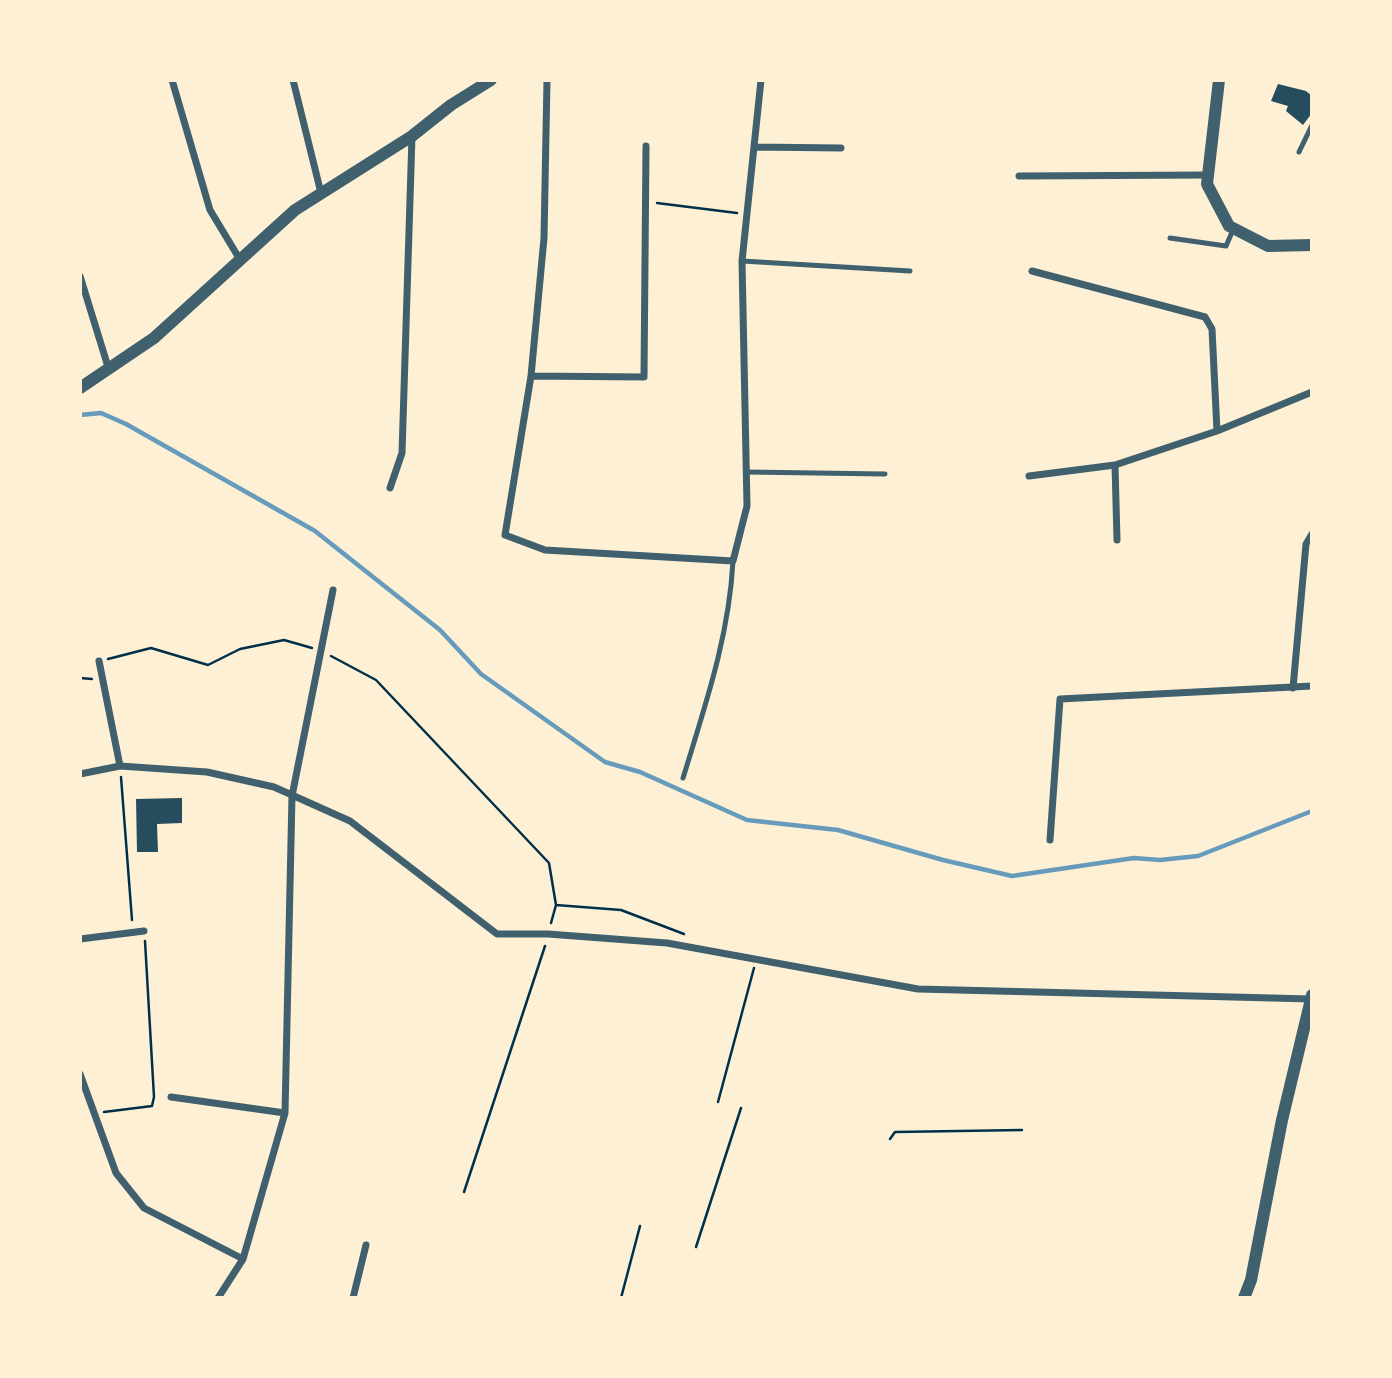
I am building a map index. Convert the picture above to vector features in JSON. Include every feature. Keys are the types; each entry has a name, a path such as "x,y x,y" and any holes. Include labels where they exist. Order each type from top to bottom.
{"street":[{"path":"172,80 209,210 239,258"},
{"path":"293,80 321,193"},
{"path":"80,388 154,338 239,258 295,210 412,136 451,105 491,80"},
{"path":"547,80 544,238 531,376 505,536 545,550 733,561 747,506 742,261 761,80"},
{"path":"1219,80 1207,184 1229,226 1268,246 1311,245"},
{"path":"390,488 402,453 412,136"},
{"path":"531,376 644,377 646,146"},
{"path":"754,147 841,148"},
{"path":"1018,176 1208,175"},
{"path":"1032,271 1205,317 1212,329 1217,431"},
{"path":"80,276 109,370"},
{"path":"1029,476 1115,465 1217,431 1311,392"},
{"path":"1115,465 1117,540"},
{"path":"1293,688 1307,544 1311,534"},
{"path":"218,1297 243,1259 285,1113 292,796 332,590"},
{"path":"99,661 120,766"},
{"path":"1049,840 1060,699 1311,686"},
{"path":"80,774 120,766 206,772 274,788 350,821 497,934 548,934 667,943 919,989 1311,997 1282,1120 1251,1280 1244,1297"},
{"path":"80,939 144,931"},
{"path":"80,1074 116,1173 144,1208 243,1259"},
{"path":"171,1097 285,1113"},
{"path":"353,1297 366,1245"}],"lane":[{"path":"1299,152 1311,125"},
{"path":"1170,238 1226,246 1233,228"},
{"path":"742,261 910,271"},
{"path":"746,472 885,474"},
{"path":"683,778 723,645 731,603 733,561"}],"path":[{"path":"646,201 747,214"},
{"path":"99,661 151,648 208,665 240,649 284,640 321,650 376,680 549,863 556,905 464,1192"},
{"path":"120,766 134,933"},
{"path":"556,905 621,910 667,925 687,936"},
{"path":"96,1113 152,1106 154,1097 144,931"},
{"path":"718,1102 757,958"},
{"path":"696,1247 741,1108"},
{"path":"890,1139 895,1132 1022,1130"},
{"path":"621,1297 640,1226"}],"building":[{"path":"1278,84 1306,91 1312,96 1312,113 1303,125 1286,111 1288,106 1271,101"},
{"path":"182,798 182,823 157,824 158,852 137,852 136,799"}],"waterway":[{"path":"80,415 101,413 126,424 315,531 440,630 481,674 605,762 640,772 747,820 838,830 943,860 1012,876 1134,858 1160,860 1198,856 1312,811"}]}
